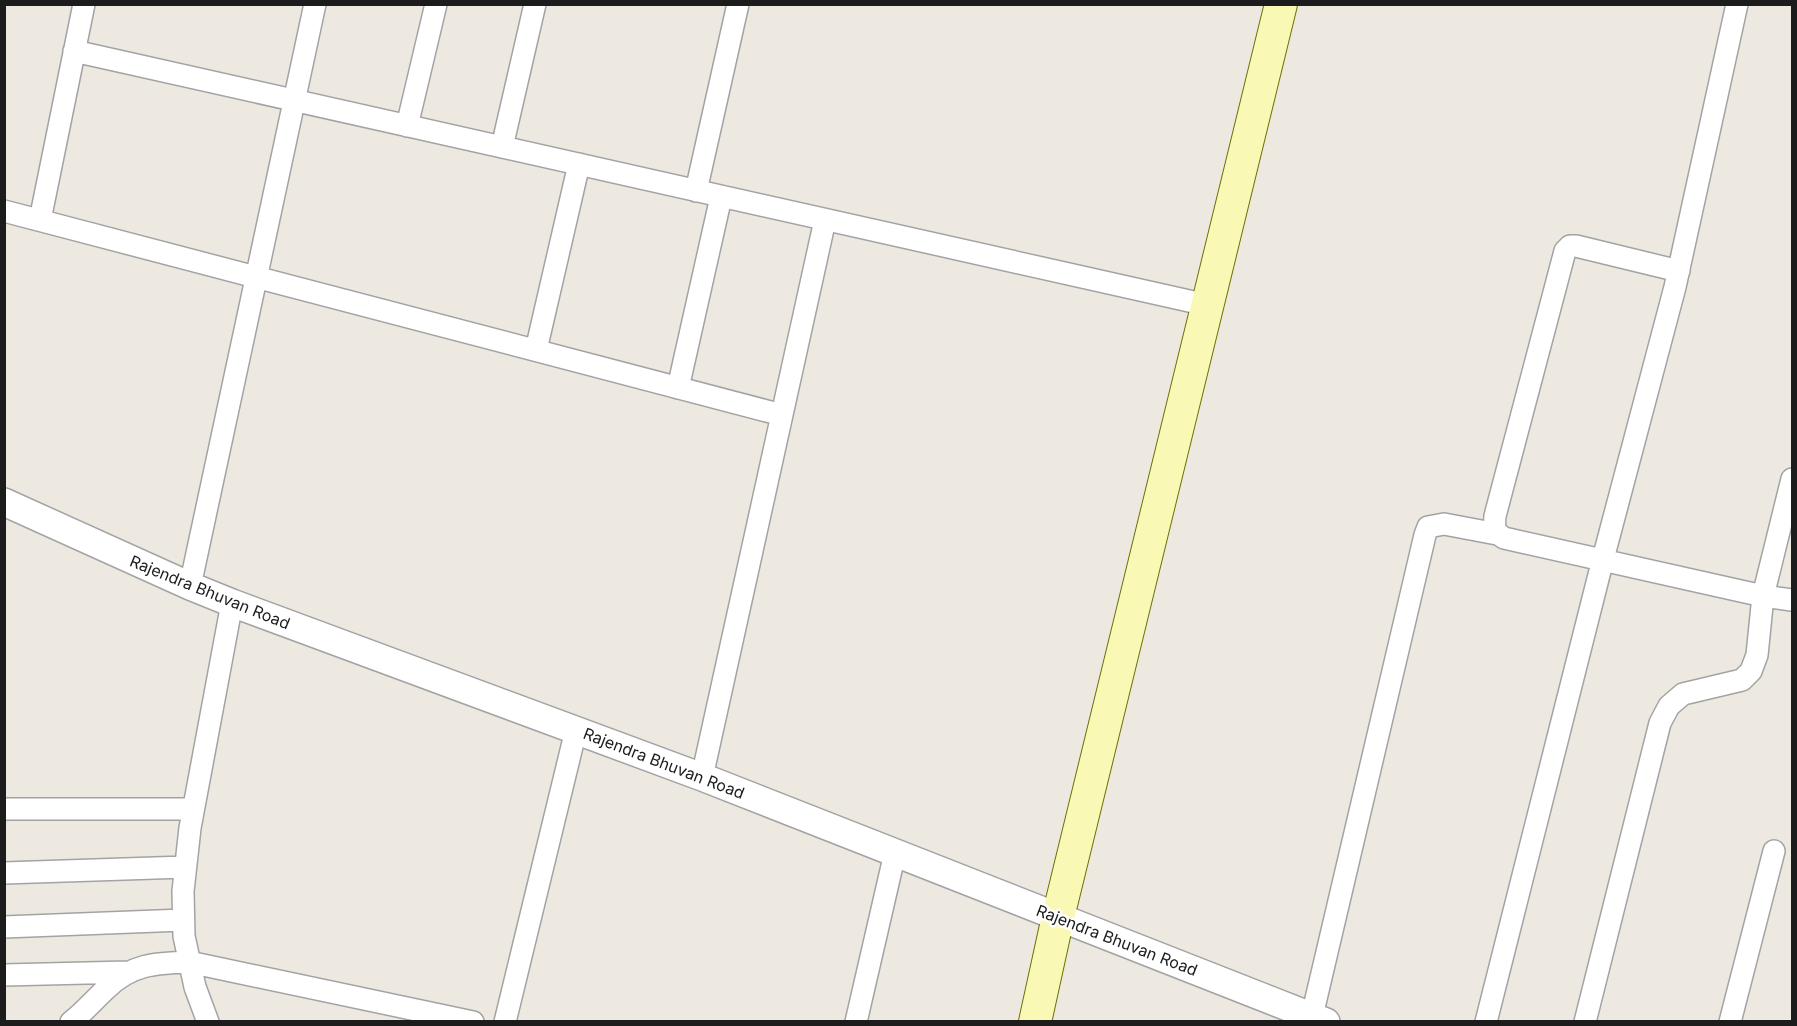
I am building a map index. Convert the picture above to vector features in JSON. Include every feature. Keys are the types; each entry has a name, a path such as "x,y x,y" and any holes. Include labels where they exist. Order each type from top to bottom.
{"main road":[{"path":"1035,1022 1058,917 1281,4"}],"street":[{"path":"40,220 84,4"},
{"path":"190,586 315,4"},
{"path":"408,126 436,4"},
{"path":"502,147 535,4"},
{"path":"696,191 738,4"},
{"path":"1486,1022 1603,559 1679,271 1737,4"},
{"path":"74,51 1207,305"},
{"path":"536,350 579,164"},
{"path":"678,388 721,196"},
{"path":"4,211 782,415"},
{"path":"702,777 825,219"},
{"path":"1497,534 1494,528 1495,516 1565,251 1570,246 1576,246 1679,271"},
{"path":"1585,1022 1660,723 1669,706 1683,694 1742,680 1751,671 1757,655 1763,596 1792,479"},
{"name":"Rajendra Bhuvan Road","path":"4,502 232,603 702,777 1319,1019"},
{"path":"1319,1019 1428,527 1444,524 1497,534 1504,538 1763,596 1792,600"},
{"path":"208,1022 195,987 184,936 185,867 193,809 232,603"},
{"path":"505,1022 576,730"},
{"path":"4,808 193,809"},
{"path":"1730,1022 1774,851"},
{"path":"856,1022 895,853"},
{"path":"4,873 185,867"},
{"path":"4,927 183,920"},
{"path":"4,975 128,972 159,963 189,962 473,1022"},
{"path":"71,1022 84,1012 107,987 128,972"}]}
